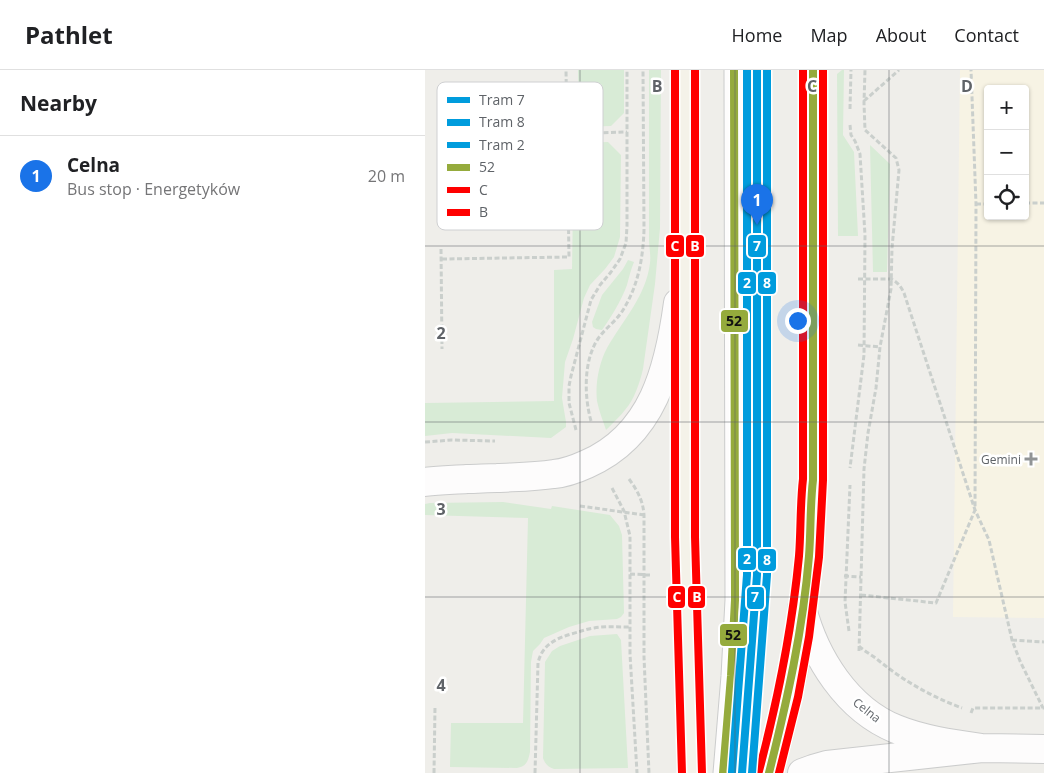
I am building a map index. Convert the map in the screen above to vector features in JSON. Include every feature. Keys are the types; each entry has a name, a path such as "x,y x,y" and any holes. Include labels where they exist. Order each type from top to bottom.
{"main road":[{"path":"685,70 685,528 692,773"},
{"path":"769,773 790,685 803,608 809,556 813,480 813,70"}],"street":[{"path":"425,482 557,474 578,468 603,456 627,438 652,402 661,379 673,330 685,250"},
{"name":"Celna","path":"803,608 812,640 824,662 847,694 863,709 880,721 906,732 932,740 982,748"},
{"name":"Celna","path":"801,773 827,765 982,748 1044,749"}],"lane":[{"path":"723,773 735,600 734,70"},
{"path":"742,773 757,575 757,70"}],"path":[{"path":"577,432 569,403 571,376 593,296 599,285 616,266 626,243 627,70"},
{"path":"593,426 587,408 586,392 588,365 591,354 600,337 623,311 638,276 643,253 643,70"},
{"path":"850,470 862,379 865,279 864,214 860,154 851,135 850,126 851,70"},
{"path":"859,654 857,644 861,595 864,469 891,279 899,170 896,158 865,130 865,70"},
{"path":"864,101 899,70"},
{"path":"861,595 936,603 975,510 976,204 971,70"},
{"path":"603,133 627,132"},
{"path":"1029,203 1044,203"},
{"path":"976,204 984,204"},
{"path":"442,259 569,257 568,230"},
{"path":"441,249 442,349"},
{"path":"858,279 891,279 895,281 904,293 975,510 989,540 1012,640 1043,708"},
{"path":"858,345 880,347"},
{"path":"628,477 643,503 645,525 644,657 649,773"},
{"path":"608,482 621,504 627,519 630,536 629,627 637,773"},
{"path":"850,483 845,602 850,640"},
{"path":"630,574 652,575"},
{"path":"837,576 861,577"},
{"path":"535,773 538,663 542,652 550,643 559,638 586,629 629,627"},
{"path":"1012,640 1044,642"},
{"path":"857,644 899,676 925,692 947,703 980,715"},
{"path":"435,707 435,773"}],"shaded area":[{"path":"960,70 1044,70 1044,618 953,617"}],"green space":[{"path":"578,70 624,70 624,113 611,126 603,126 603,82 578,82"},
{"path":"649,70 661,70 660,228 655,284 643,369 639,382 629,405 606,430 597,401 597,381 600,367 607,348 639,297 648,275 650,263"},
{"path":"844,70 843,135 854,152 858,236 838,236 837,74"},
{"path":"603,142 608,142 621,155 620,237 614,257 590,285 584,298 565,362 562,398 566,427 551,438 452,433 425,436 425,403 554,401 554,270 572,269 573,230 603,230"},
{"path":"870,145 890,164 887,272 873,272"},
{"path":"628,260 634,262 622,297 602,330 596,329 593,327 592,322 602,295"},
{"path":"503,502 551,509 552,506 610,515 619,526 622,535 624,613 617,619 589,621 569,627 544,638 533,651 531,662 530,752 525,764 517,768 450,767 451,723 523,723 528,518 425,515 425,504"},
{"path":"617,634 621,640 628,768 554,769 547,765 543,758 545,662 552,651 560,646 590,636"}],"tram line":[{"name":"2","path":"732,772 747,575 747,70"},
{"name":"7","path":"742,773 757,575 757,70"},
{"name":"8","path":"752,773 767,575 767,70"}],"transit line":[{"name":"C","path":"675,70 675,537 682,773"},
{"name":"B","path":"695,70 695,537 702,773"},
{"name":"52","path":"723,773 735,600 734,70"},
{"name":"B","path":"759,771 783,664 800,547 803,479 803,70"},
{"name":"52","path":"769,773 788,692 803,611 810,547 813,480 813,70"},
{"name":"C","path":"779,773 798,697 809,637 819,557 823,480 823,70"}],"place":[{"name":"Celna","path":"757,225"},
{"name":"Gemini","path":"1031,459"}]}
